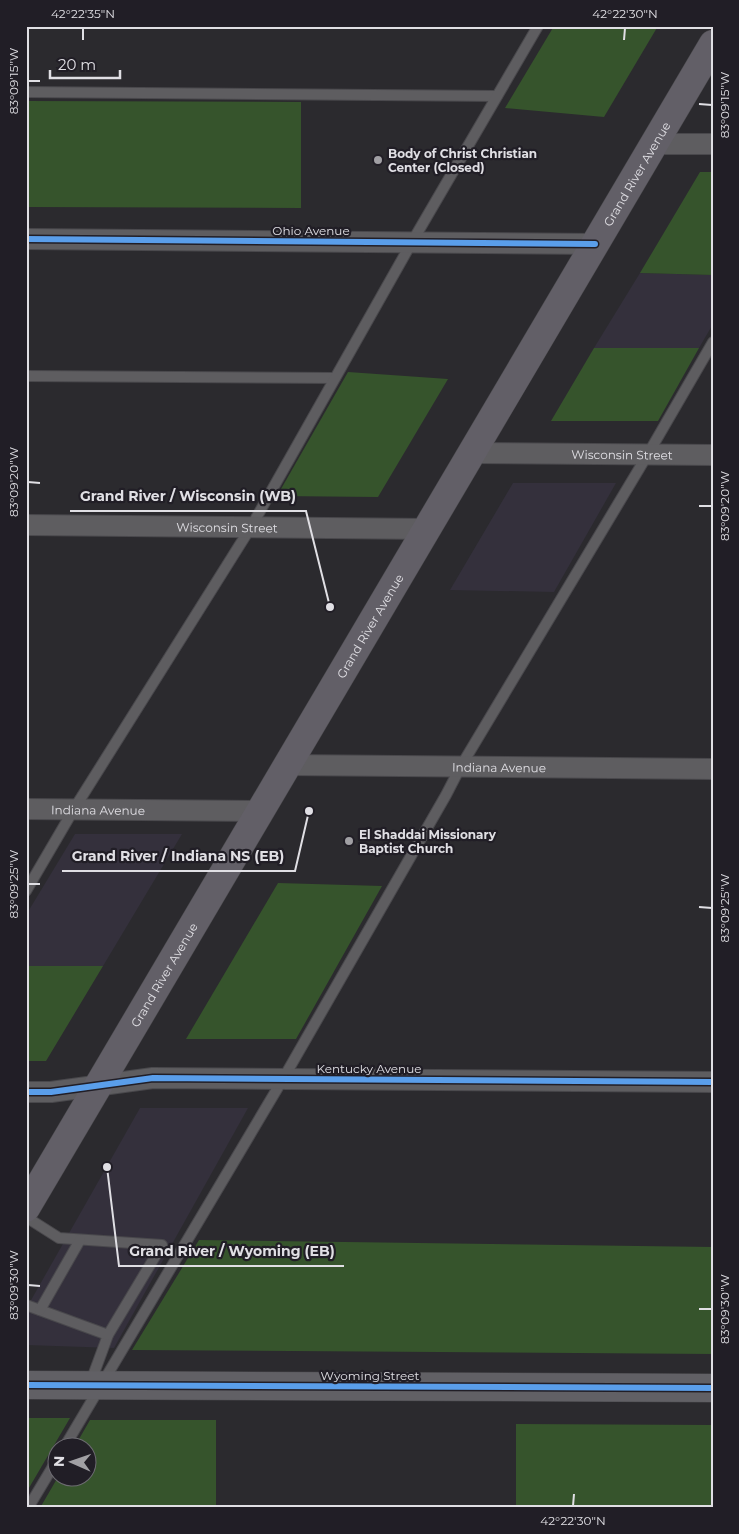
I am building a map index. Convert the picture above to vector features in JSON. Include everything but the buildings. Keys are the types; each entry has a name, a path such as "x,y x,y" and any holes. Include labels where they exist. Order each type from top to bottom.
{"main road":[{"name":"Grand River Avenue","path":"27,1208 713,44"}],"street":[{"path":"654,144 713,144"},
{"name":"Ohio Avenue","path":"26,239 595,244"},
{"name":"Wisconsin Street","path":"472,453 713,455"},
{"name":"Wisconsin Street","path":"26,525 427,529"},
{"name":"Indiana Avenue","path":"287,765 713,769"},
{"name":"Indiana Avenue","path":"26,809 261,811"},
{"name":"Kentucky Avenue","path":"26,1092 51,1092 153,1078 713,1082"},
{"name":"Wyoming Street","path":"26,1385 713,1388"}],"lane":[{"path":"26,891 74,809 251,527 412,242 538,26"},
{"path":"26,92 497,96"},
{"path":"70,1436 96,1385 283,1078 446,795 460,766 648,454 713,342"},
{"path":"26,376 335,378"},
{"path":"27,1208 59,1238 162,1245 108,1335 96,1385"},
{"path":"40,1310 80,1240"},
{"path":"26,1305 108,1335"},
{"path":"28,1508 48,1475"}],"shaded area":[{"path":"640,273 713,275 713,324 699,348 594,348"},
{"path":"513,483 616,483 554,592 450,590"},
{"path":"75,834 182,834 103,966 26,966 26,915"},
{"path":"140,1108 248,1108 114,1348 26,1345 26,1309"}],"green space":[{"path":"554,26 658,26 604,117 505,108"},
{"path":"26,101 301,102 301,208 26,207"},
{"path":"700,172 713,172 713,275 640,273"},
{"path":"594,348 699,348 658,421 551,421"},
{"path":"348,372 448,379 378,497 277,496"},
{"path":"278,883 382,886 296,1039 186,1039"},
{"path":"26,966 103,966 46,1061 26,1061"},
{"path":"199,1240 713,1247 713,1354 132,1350"},
{"path":"26,1418 70,1418 59,1436 48,1436 48,1456 26,1493"},
{"path":"90,1420 216,1420 216,1508 40,1508 53,1486 98,1486 98,1436 81,1436"},
{"path":"516,1424 713,1425 713,1508 516,1508"}],"cycle path":[{"path":"26,239 595,244"},
{"path":"26,1092 51,1092 153,1078 713,1082"},
{"path":"26,1385 713,1388"}],"place":[{"name":"Body of Christ Christian Center (Closed)","path":"378,160"},
{"name":"Grand River / Wisconsin (WB)","path":"330,607"},
{"name":"Grand River / Indiana NS (EB)","path":"309,811"},
{"name":"El Shaddai Missionary Baptist Church","path":"349,841"},
{"name":"Grand River / Wyoming (EB)","path":"107,1167"}]}
